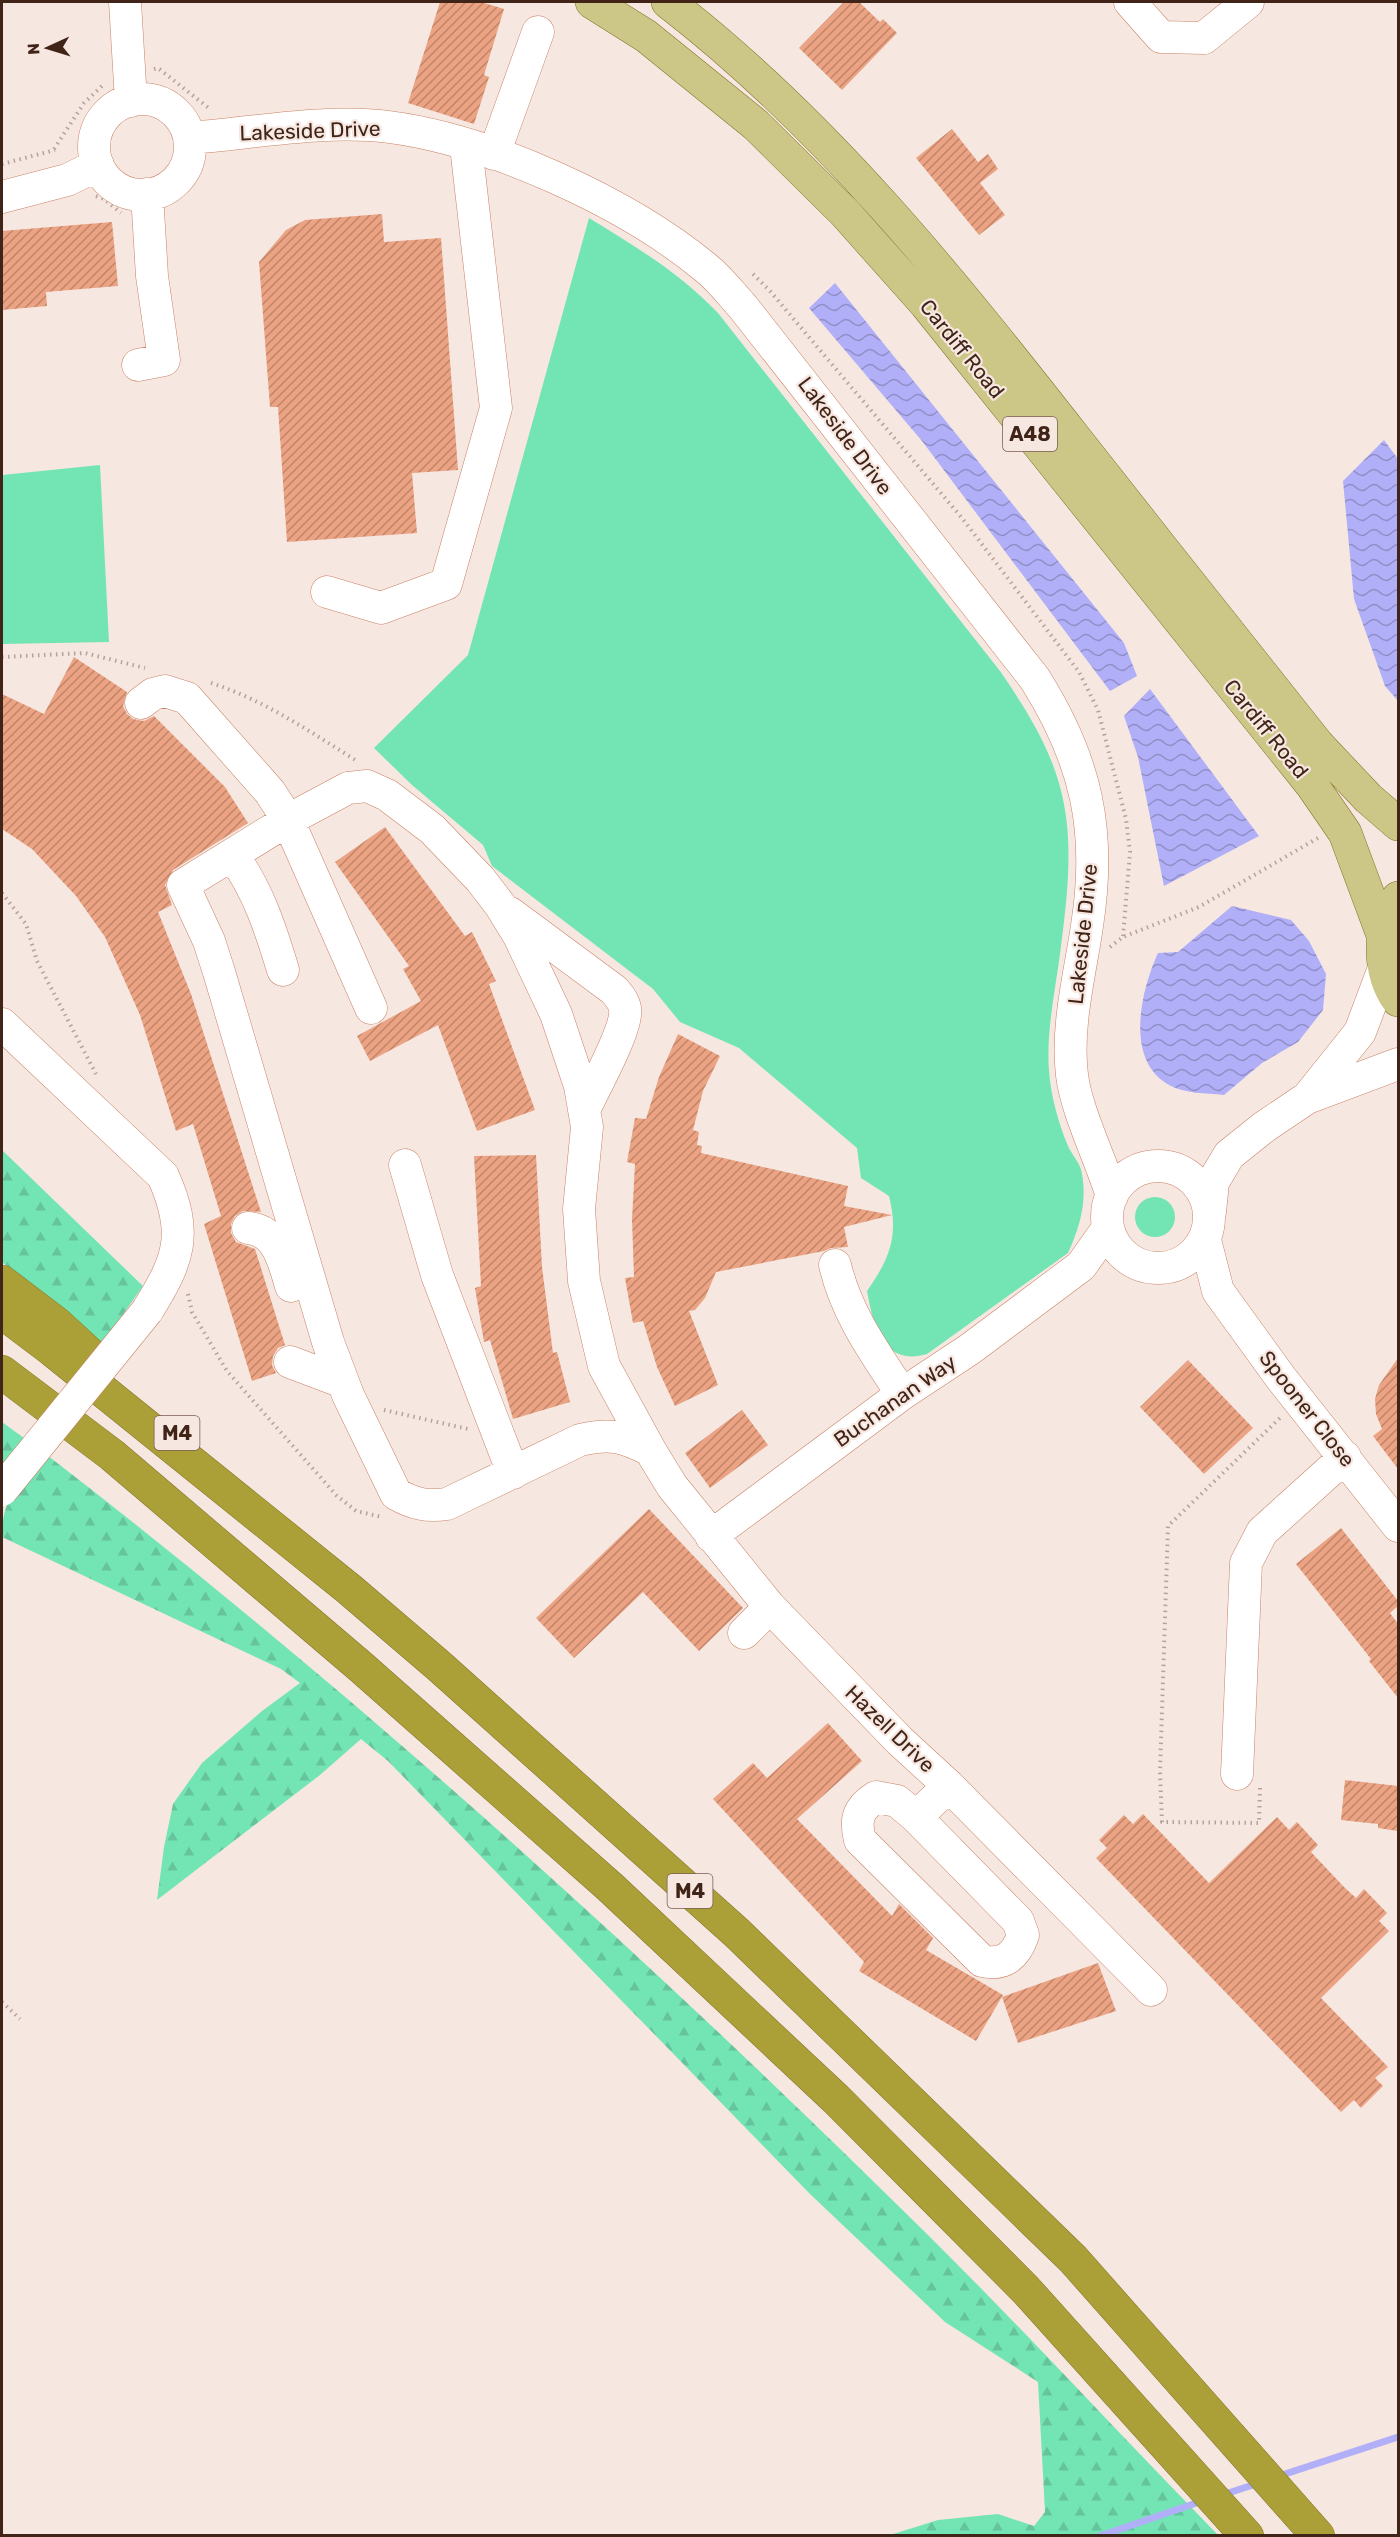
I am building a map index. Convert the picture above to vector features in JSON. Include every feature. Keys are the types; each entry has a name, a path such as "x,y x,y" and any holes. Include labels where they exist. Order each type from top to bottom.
{"highway":[{"name":"M4","path":"2,1282 56,1323 348,1589"},
{"name":"M4","path":"2,1312 348,1589 448,1674 737,1933 1073,2259 1318,2535"},
{"name":"M4","path":"2,1372 112,1455 361,1667 610,1887 836,2099 1026,2290 1247,2535"},
{"name":"M4","path":"2,1400 234,1559"}],"main road":[{"name":"Cardiff Road","path":"592,2 646,36 756,125 845,213 926,304 1312,785 1339,825 1383,935 1384,968 1392,991 1398,1000"},
{"name":"Cardiff Road","path":"668,2 765,83 842,158 995,336 1318,745 1368,798 1398,824"},
{"name":"Cardiff Road","path":"1383,935 1398,898"}],"street":[{"path":"125,2 132,101"},
{"path":"1130,2 1161,37 1204,38 1248,2"},
{"path":"327,592 381,608 446,584 496,408 480,150 538,32"},
{"path":"140,99 156,101 169,107 181,118 190,138 189,158 183,173 174,183 147,194 126,192 112,184 98,165 95,152 96,136 104,118 122,103 132,101 140,99"},
{"name":"Lakeside Drive","path":"190,138 337,126 387,127 424,134 519,162 613,206 707,268 792,367 1035,679 1058,716 1085,785 1090,823 1092,890 1071,1041 1072,1077 1112,1196"},
{"path":"2,197 67,180 98,165"},
{"path":"138,365 164,360 152,276 147,194"},
{"path":"141,703 153,694 165,691 187,698 270,792 288,820 371,1008"},
{"path":"323,1373 309,1284 219,972 209,941 183,885 288,820 348,788 367,786 387,795 432,829 480,879 500,905 519,936 556,1014 585,1108"},
{"path":"233,856 245,872 283,970"},
{"path":"500,905 614,990 623,1002 626,1014 621,1029 585,1108"},
{"path":"1307,1098 1360,1032 1384,968"},
{"path":"2,1024 163,1176 175,1202 179,1238 170,1274 147,1311 2,1491"},
{"path":"1183,1172 1229,1155 1264,1127 1307,1098 1398,1064"},
{"name":"Hazell Drive","path":"585,1108 587,1127 579,1209 584,1281 604,1366 672,1486 770,1607 900,1741 949,1786 1151,1990"},
{"path":"1086,1123 1141,1169"},
{"path":"1175,1266 1192,1256 1207,1226 1213,1182 1229,1155"},
{"path":"405,1165 437,1275 513,1473"},
{"path":"1142,1266 1127,1258 1114,1245 1108,1228 1107,1212 1112,1196 1123,1179 1141,1169 1155,1166 1183,1172 1197,1182 1206,1196 1207,1226"},
{"name":"Spooner Close","path":"1207,1226 1218,1291"},
{"path":"248,1228 260,1229 271,1237 281,1257 323,1373 396,1494 411,1503 429,1507 447,1504 580,1440 598,1436 624,1437 650,1450"},
{"name":"Buchanan Way","path":"711,1536 902,1394 970,1349 1080,1266 1108,1228"},
{"name":"Buchanan Way","path":"1080,1266 1107,1259 1158,1269 1175,1266"},
{"path":"835,1265 841,1292 862,1333 902,1394"},
{"name":"Spooner Close","path":"1175,1266 1218,1291 1398,1526"},
{"path":"1249,1779 1246,1563 1262,1532 1345,1457"},
{"path":"744,1633 770,1607"},
{"path":"916,1817 949,1786"},
{"path":"876,1797 897,1801 916,1817 1018,1921 1023,1935 1019,1947 1007,1960 995,1964 982,1961 860,1840 856,1821 863,1805 876,1797"}],"path":[{"path":"2,164 54,149 73,197 91,195 104,199 124,216"},
{"path":"1107,950 1123,937 1199,907 1339,825"},
{"path":"323,1373 473,1430 494,1423"},
{"path":"1249,1779 1260,1823 1162,1822 1160,1772 1168,1526 1299,1399"},
{"path":"2,2002 20,2019"}],"green space":[{"path":"589,218 673,273 718,313 1000,671 1043,741 1060,787 1065,807 1068,870 1048,1056 1053,1099 1061,1128 1081,1170 1084,1194 1081,1214 1068,1253 927,1354 912,1356 890,1349 877,1329 867,1291 887,1257 892,1235 892,1210 889,1196 861,1178 857,1148 739,1048 680,1022 653,989 492,866 483,845 412,785 374,748 468,655"},
{"path":"100,465 109,642 2,644 2,475"},
{"path":"2,1150 143,1286 100,1347 2,1262"},
{"path":"1155,1197 1163,1198 1169,1203 1174,1209 1174,1225 1169,1231 1163,1236 1155,1237 1147,1236 1141,1231 1136,1225 1135,1217 1136,1209 1141,1203 1147,1198"},
{"path":"2,1422 28,1441 2,1476"},
{"path":"43,1452 274,1637 386,1732 607,1929 822,2131 928,2235 1218,2535 890,2535 938,2520 998,2514 1034,2526 1045,2512 1038,2382 945,2322 810,2194 388,1761 361,1739 320,1775 157,1900 164,1847 173,1804 202,1763 262,1711 300,1683 281,1669 2,1537 8,1501"}],"water":[{"path":"835,283 1124,643 1137,676 1110,691 922,441 809,308"},
{"path":"1384,440 1398,459 1398,701 1385,686 1354,599 1343,481"},
{"path":"1150,689 1259,836 1164,886 1138,757 1124,716"},
{"path":"1232,906 1291,920 1309,941 1326,974 1323,1010 1298,1042 1262,1063 1224,1095 1182,1090 1169,1085 1155,1074 1146,1059 1141,1042 1140,1024 1146,986 1158,953 1178,952"}],"building":[{"path":"440,2 481,2 504,9 484,75 489,77 474,124 408,103"},
{"path":"844,2 859,2 880,22 883,19 897,33 842,90 799,48"},
{"path":"952,129 978,162 988,154 998,169 980,183 1005,215 979,235 916,158"},
{"path":"382,214 384,242 441,238 458,470 412,473 417,533 287,542 278,407 270,407 259,262 286,230 305,220"},
{"path":"112,222 118,286 46,292 47,306 2,310 2,231"},
{"path":"74,657 127,692 123,706 133,719 144,721 154,716 225,787 248,823 173,870 165,885 172,905 158,912 191,994 261,1212 243,1211 235,1216 231,1224 231,1233 236,1242 255,1249 285,1345 278,1348 273,1356 272,1365 276,1373 252,1381 204,1224 221,1216 193,1124 176,1131 140,1015 105,937 76,896 32,849 2,829 2,694 44,714"},
{"path":"385,827 465,936 472,932 496,981 489,984 535,1110 477,1131 438,1025 370,1061 357,1036 421,1001 403,969 409,966 335,862"},
{"path":"678,1034 720,1056 703,1091 693,1130 699,1132 697,1145 702,1146 701,1153 848,1186 844,1206 892,1215 844,1227 848,1247 831,1248 716,1272 705,1298 695,1310 689,1311 718,1385 675,1406 657,1367 643,1321 633,1323 625,1278 634,1277 632,1219 635,1164 627,1162 635,1118 646,1119 659,1077"},
{"path":"536,1155 542,1267 553,1353 557,1352 570,1402 513,1419 490,1340 484,1342 475,1288 481,1286 474,1156"},
{"path":"1398,1358 1398,1469 1373,1436 1382,1429 1376,1414 1375,1399 1379,1385"},
{"path":"1188,1360 1253,1428 1204,1474 1140,1407"},
{"path":"742,1410 768,1445 710,1488 685,1453"},
{"path":"649,1509 743,1608 699,1651 643,1592 574,1658 536,1618"},
{"path":"1341,1528 1398,1601 1398,1606 1390,1613 1398,1624 1398,1698 1369,1661 1371,1659 1296,1564"},
{"path":"828,1723 862,1761 797,1819 892,1916 899,1904 933,1938 926,1950 1003,1995 976,2041 859,1971 864,1962 713,1799 753,1763 767,1778"},
{"path":"1345,1780 1398,1786 1398,1831 1378,1828 1378,1824 1341,1820"},
{"path":"1143,1814 1209,1883 1277,1817 1289,1830 1297,1822 1318,1845 1311,1852 1344,1887 1356,1898 1364,1889 1387,1913 1379,1921 1389,1931 1321,1998 1388,2067 1375,2078 1383,2086 1361,2108 1354,2100 1341,2112 1096,1858 1107,1848 1099,1840 1124,1815 1133,1824"},
{"path":"1098,1963 1116,2011 1018,2043 1002,1997"}],"waterway":[{"path":"1279,2476 1398,2437"},
{"path":"1222,2495 1259,2483"},
{"path":"1100,2536 1202,2501"}]}
